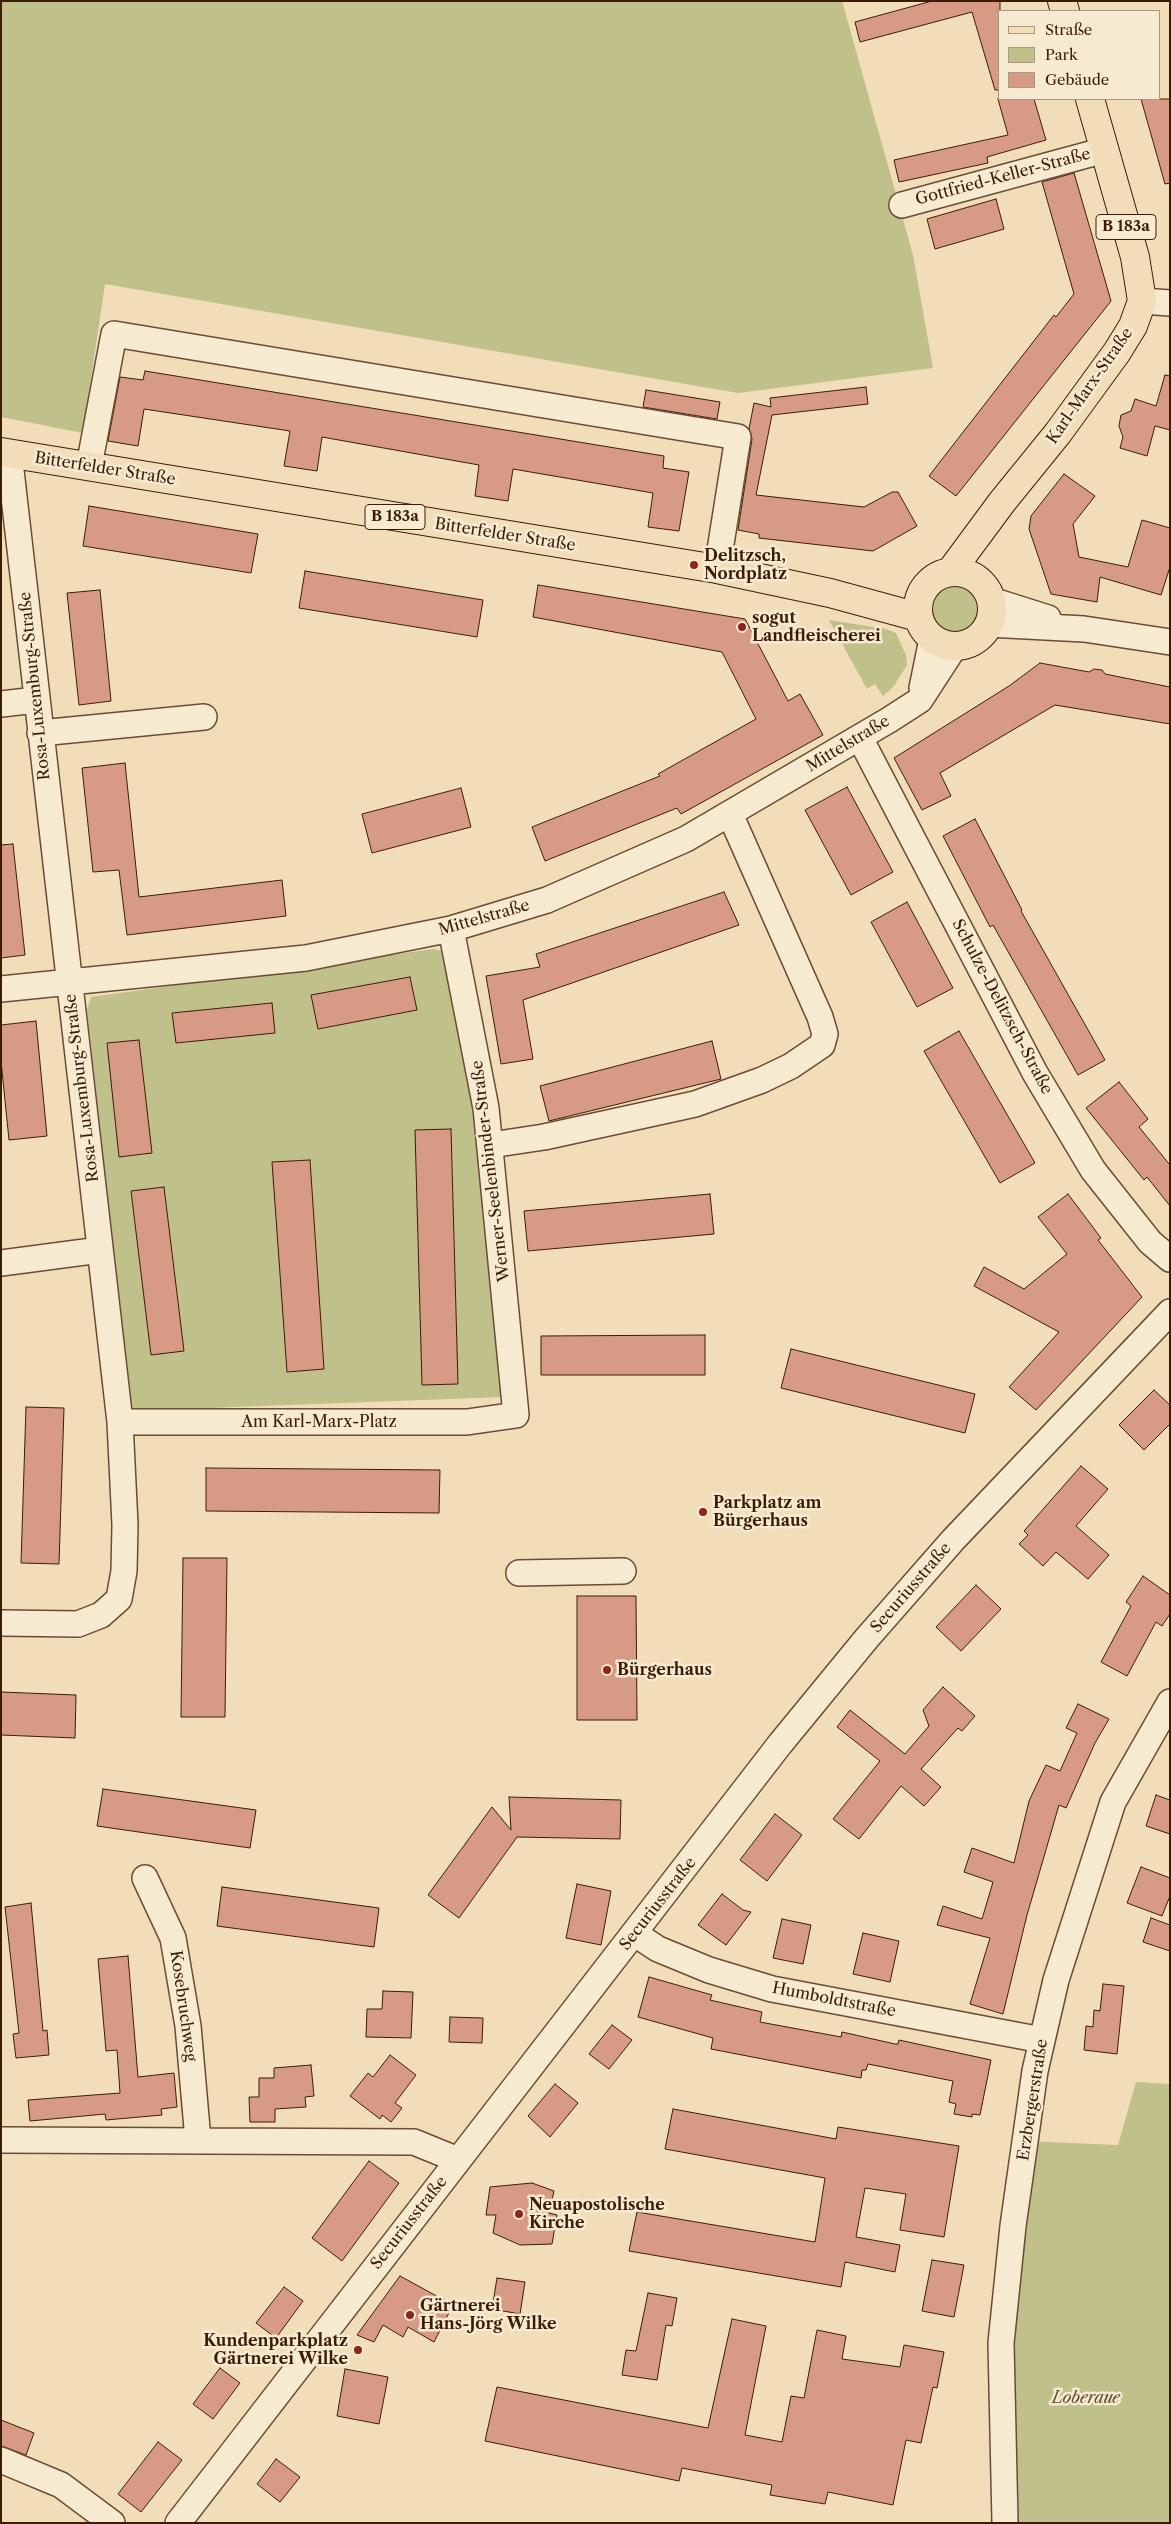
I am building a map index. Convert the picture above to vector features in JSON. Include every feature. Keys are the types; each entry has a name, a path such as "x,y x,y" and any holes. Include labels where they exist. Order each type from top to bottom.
{"main road":[{"name":"Karl-Marx-Straße","path":"962,574 994,513 1058,433 1116,352 1133,326 1142,301 1135,257 1090,100"},
{"name":"Bitterfelder Straße","path":"5,453 717,569 830,592 932,624"},
{"path":"962,574 984,585 989,612 977,639 932,624 932,579 962,574"}],"street":[{"name":"Gottfried-Keller-Straße","path":"902,205 1104,150"},
{"path":"1142,301 1170,303"},
{"path":"89,466 114,334 738,436 717,569"},
{"name":"Rosa-Luxemburg-Straße","path":"1,1623 78,1624 101,1615 119,1598 124,1570 125,1526 120,1422 70,983 5,453"},
{"path":"989,612 1170,642"},
{"name":"Mittelstraße","path":"1,989 306,958 451,930 547,900 686,839 860,738 920,700 932,624"},
{"path":"1,704 36,700"},
{"path":"40,733 204,717"},
{"name":"Schulze-Delitzsch-Straße","path":"860,738 1035,1073 1093,1170 1150,1242 1170,1259"},
{"path":"491,1145 544,1137 695,1104 762,1080 791,1066 822,1045 825,1034 820,1017 730,814"},
{"name":"Werner-Seelenbinder-Straße","path":"451,930 481,1075 491,1145 516,1415"},
{"path":"1,1263 100,1250"},
{"name":"Securiusstraße","path":"178,2523 780,1744 867,1638 953,1540 1170,1312"},
{"name":"Am Karl-Marx-Platz","path":"120,1422 467,1422 516,1415"},
{"path":"518,1573 623,1571"},
{"name":"Erzbergerstraße","path":"1005,2523 1001,2343 1013,2226 1035,2071 1056,1980 1113,1802 1170,1702"},
{"name":"Kosebruchweg","path":"145,1878 173,1938 188,2026 198,2140"},
{"name":"Humboldtstraße","path":"634,1934 658,1949 709,1970 772,1990 1042,2040"},
{"path":"1,2140 414,2142 458,2160"},
{"path":"1,2460 61,2485 112,2523"}],"green space":[{"path":"1,1 842,1 913,255 933,368 738,393 105,284 83,433 1,417"},
{"path":"955,582 965,584 973,590 979,598 981,608 979,618 973,626 965,632 955,634 945,632 937,626 931,618 929,608 931,598 937,590 945,584"},
{"path":"829,620 886,629 896,633 906,655 907,665 894,686 883,696 875,684 867,689"},
{"path":"433,949 443,951 476,1114 503,1397 130,1411 87,1010 91,997"},
{"name":"Loberaue","path":"1136,2082 1170,2084 1170,2523 1005,2523 1001,2343 1026,2141 1118,2145"}],"building":[{"path":"932,1 1000,1 1000,10 998,10 998,90 995,90 972,12 860,42 855,22"},
{"path":"1170,99 1170,183 1165,184 1141,100"},
{"path":"998,100 1034,100 1046,140 987,157 988,163 899,182 894,160 1008,135"},
{"path":"1074,173 1111,301 956,496 929,476 1054,315 1056,317 1074,294 1042,182"},
{"path":"996,199 1004,229 935,249 927,219"},
{"path":"145,371 664,456 663,468 689,472 679,531 648,527 653,493 513,469 508,501 475,496 479,465 322,437 317,471 284,466 290,431 144,409 138,446 108,441 120,377 143,380"},
{"path":"1165,375 1170,376 1170,430 1155,426 1147,456 1120,448 1123,437 1119,426 1121,415 1131,411 1135,399 1156,406"},
{"path":"866,387 868,404 772,415 756,495 864,507 892,492 898,492 917,526 873,551 759,538 759,534 738,530 752,439 749,429 754,403 771,407 770,398"},
{"path":"646,390 720,402 717,419 643,407"},
{"path":"1064,474 1095,496 1073,524 1079,557 1128,567 1142,520 1170,528 1170,567 1161,595 1100,577 1097,602 1051,594 1029,529 1031,516"},
{"path":"89,506 258,534 251,573 83,546"},
{"path":"305,571 483,600 477,637 299,608"},
{"path":"538,585 745,619 788,701 800,694 823,735 681,814 677,808 545,861 532,827 660,776 658,774 756,719 722,652 533,617"},
{"path":"100,590 111,701 79,705 67,593"},
{"path":"1040,663 1089,672 1094,669 1102,670 1105,674 1170,687 1170,724 1055,705 940,773 951,796 922,810 894,758 1009,686"},
{"path":"125,763 139,897 282,880 286,916 127,935 119,870 93,872 82,768"},
{"path":"847,787 893,872 851,895 805,810"},
{"path":"461,788 471,827 372,853 362,814"},
{"path":"975,819 1021,911 1105,1060 1078,1075 993,925 990,927 943,836"},
{"path":"13,844 25,955 1,958 1,845"},
{"path":"724,892 739,925 523,1000 533,1059 501,1064 486,976 540,967 536,954"},
{"path":"907,902 953,988 917,1007 871,922"},
{"path":"410,977 417,1010 318,1029 311,995"},
{"path":"272,1003 275,1033 176,1043 172,1013"},
{"path":"36,1021 47,1136 9,1140 1,1061 1,1025"},
{"path":"959,1031 1035,1163 1000,1183 924,1051"},
{"path":"139,1040 152,1153 119,1157 107,1043"},
{"path":"712,1041 721,1079 549,1121 540,1086"},
{"path":"1119,1082 1148,1119 1139,1127 1170,1165 1170,1206 1147,1177 1144,1180 1086,1108"},
{"path":"451,1129 458,1384 422,1385 415,1130"},
{"path":"310,1160 324,1369 287,1372 272,1162"},
{"path":"164,1187 184,1351 151,1355 131,1191"},
{"path":"710,1194 714,1234 528,1251 524,1211"},
{"path":"1068,1194 1101,1238 1098,1240 1142,1297 1036,1410 1009,1387 1059,1332 974,1286 984,1267 1024,1289 1067,1254 1038,1217"},
{"path":"705,1335 705,1375 541,1375 541,1336"},
{"path":"791,1349 975,1394 965,1433 781,1388"},
{"path":"1154,1390 1170,1405 1170,1424 1144,1450 1119,1425"},
{"path":"26,1407 64,1408 59,1564 21,1563"},
{"path":"1081,1466 1108,1489 1076,1526 1109,1555 1088,1579 1056,1552 1043,1566 1019,1544 1028,1535 1024,1531"},
{"path":"206,1468 440,1470 439,1513 206,1511"},
{"path":"183,1558 227,1558 225,1717 181,1717"},
{"path":"1143,1576 1170,1595 1170,1614 1162,1626 1156,1622 1127,1676 1101,1662 1131,1606 1126,1602"},
{"path":"976,1585 1001,1609 961,1651 936,1627"},
{"name":"Bürgerhaus","path":"577,1596 636,1596 637,1720 577,1720"},
{"path":"943,1687 975,1716 962,1731 958,1728 921,1769 941,1787 924,1806 901,1786 859,1839 833,1819 880,1761 837,1727 850,1710 905,1754 929,1726 923,1710"},
{"path":"1,1692 76,1695 75,1738 1,1735"},
{"path":"1078,1704 1109,1719 1095,1743 1066,1808 1059,1805 1027,1915 1003,2014 970,2004 990,1938 937,1925 943,1906 982,1919 993,1882 964,1872 972,1848 1014,1863 1029,1801 1046,1765 1060,1771 1077,1733 1066,1728"},
{"path":"103,1789 256,1810 250,1848 97,1826"},
{"path":"1156,1795 1170,1800 1170,1834 1146,1826"},
{"path":"509,1797 621,1800 620,1839 517,1837 459,1918 428,1895 492,1807 511,1830"},
{"path":"775,1814 802,1835 767,1881 740,1860"},
{"path":"1141,1867 1170,1878 1170,1896 1162,1916 1127,1903"},
{"path":"577,1884 611,1891 601,1945 566,1938"},
{"path":"222,1887 379,1908 374,1947 217,1926"},
{"path":"722,1894 743,1910 751,1912 726,1945 698,1925"},
{"path":"31,1903 43,2031 47,2030 49,2055 16,2058 13,2034 19,2033 5,1907"},
{"path":"1151,1918 1170,1925 1170,1951 1143,1942"},
{"path":"782,1919 811,1925 803,1964 773,1958"},
{"path":"863,1933 899,1941 890,1982 853,1974"},
{"path":"128,1956 138,2077 174,2073 177,2107 161,2109 162,2115 106,2120 105,2114 30,2121 28,2100 120,2093 117,2050 106,2051 98,1959"},
{"path":"649,1977 712,1995 710,2000 762,2012 760,2022 841,2037 842,2032 895,2044 898,2044 899,2040 991,2060 980,2115 972,2114 972,2117 954,2114 956,2104 949,2102 953,2081 868,2064 866,2070 862,2070 861,2078 711,2049 713,2038 638,2017"},
{"path":"1103,1984 1124,1986 1117,2054 1084,2050 1086,2026 1093,2027 1094,2010 1100,2011"},
{"path":"383,1991 413,1992 411,2038 366,2037 367,2009 382,2009"},
{"path":"450,2017 483,2018 482,2043 449,2042"},
{"path":"612,2025 632,2040 609,2069 589,2054"},
{"path":"390,2055 416,2075 395,2103 402,2108 391,2122 382,2115 380,2119 350,2096 368,2073 373,2077"},
{"path":"311,2065 314,2096 305,2097 306,2107 275,2109 275,2122 250,2122 249,2097 259,2097 259,2078 274,2078 274,2068"},
{"path":"555,2084 578,2103 550,2137 528,2116"},
{"path":"673,2109 836,2139 838,2127 959,2146 944,2237 900,2230 906,2194 865,2188 856,2237 900,2245 895,2272 845,2262 841,2287 629,2251 637,2212 815,2242 825,2178 665,2149"},
{"path":"369,2161 399,2183 342,2261 312,2238"},
{"name":"Neuapostolische Kirche","path":"532,2183 554,2191 549,2213 557,2215 552,2244 520,2245 493,2233 496,2215 486,2215 490,2187"},
{"path":"932,2260 964,2265 954,2317 922,2311"},
{"name":"Gärtnerei Hans-Jörg Wilke","path":"400,2276 453,2305 434,2342 408,2327 403,2337 383,2325 374,2342 357,2335"},
{"path":"497,2278 525,2282 520,2314 492,2309"},
{"path":"284,2287 303,2301 276,2338 256,2323"},
{"path":"648,2293 677,2298 672,2326 666,2325 657,2380 622,2375 626,2350 636,2351"},
{"path":"732,2319 766,2326 745,2435 782,2442 791,2396 804,2398 817,2330 846,2336 842,2359 900,2367 904,2345 944,2352 937,2388 933,2387 921,2443 906,2440 893,2505 828,2492 825,2504 770,2495 772,2485 682,2468 679,2481 485,2441 497,2387 708,2428"},
{"path":"220,2368 240,2383 213,2419 193,2404"},
{"path":"345,2369 388,2377 379,2424 337,2416"},
{"path":"1,2420 34,2433 26,2455 1,2446"},
{"path":"158,2442 182,2460 141,2512 118,2494"},
{"path":"276,2459 300,2477 280,2502 257,2484"}],"place":[{"name":"Delitzsch, Nordplatz","path":"694,565"},
{"name":"sogut Landfleischerei","path":"742,627"},
{"name":"Parkplatz am Bürgerhaus","path":"703,1512"},
{"name":"Bürgerhaus","path":"607,1670"},
{"name":"Neuapostolische Kirche","path":"519,2214"},
{"name":"Gärtnerei Hans-Jörg Wilke","path":"410,2315"},
{"name":"Kundenparkplatz Gärtnerei Wilke","path":"358,2350"}]}
